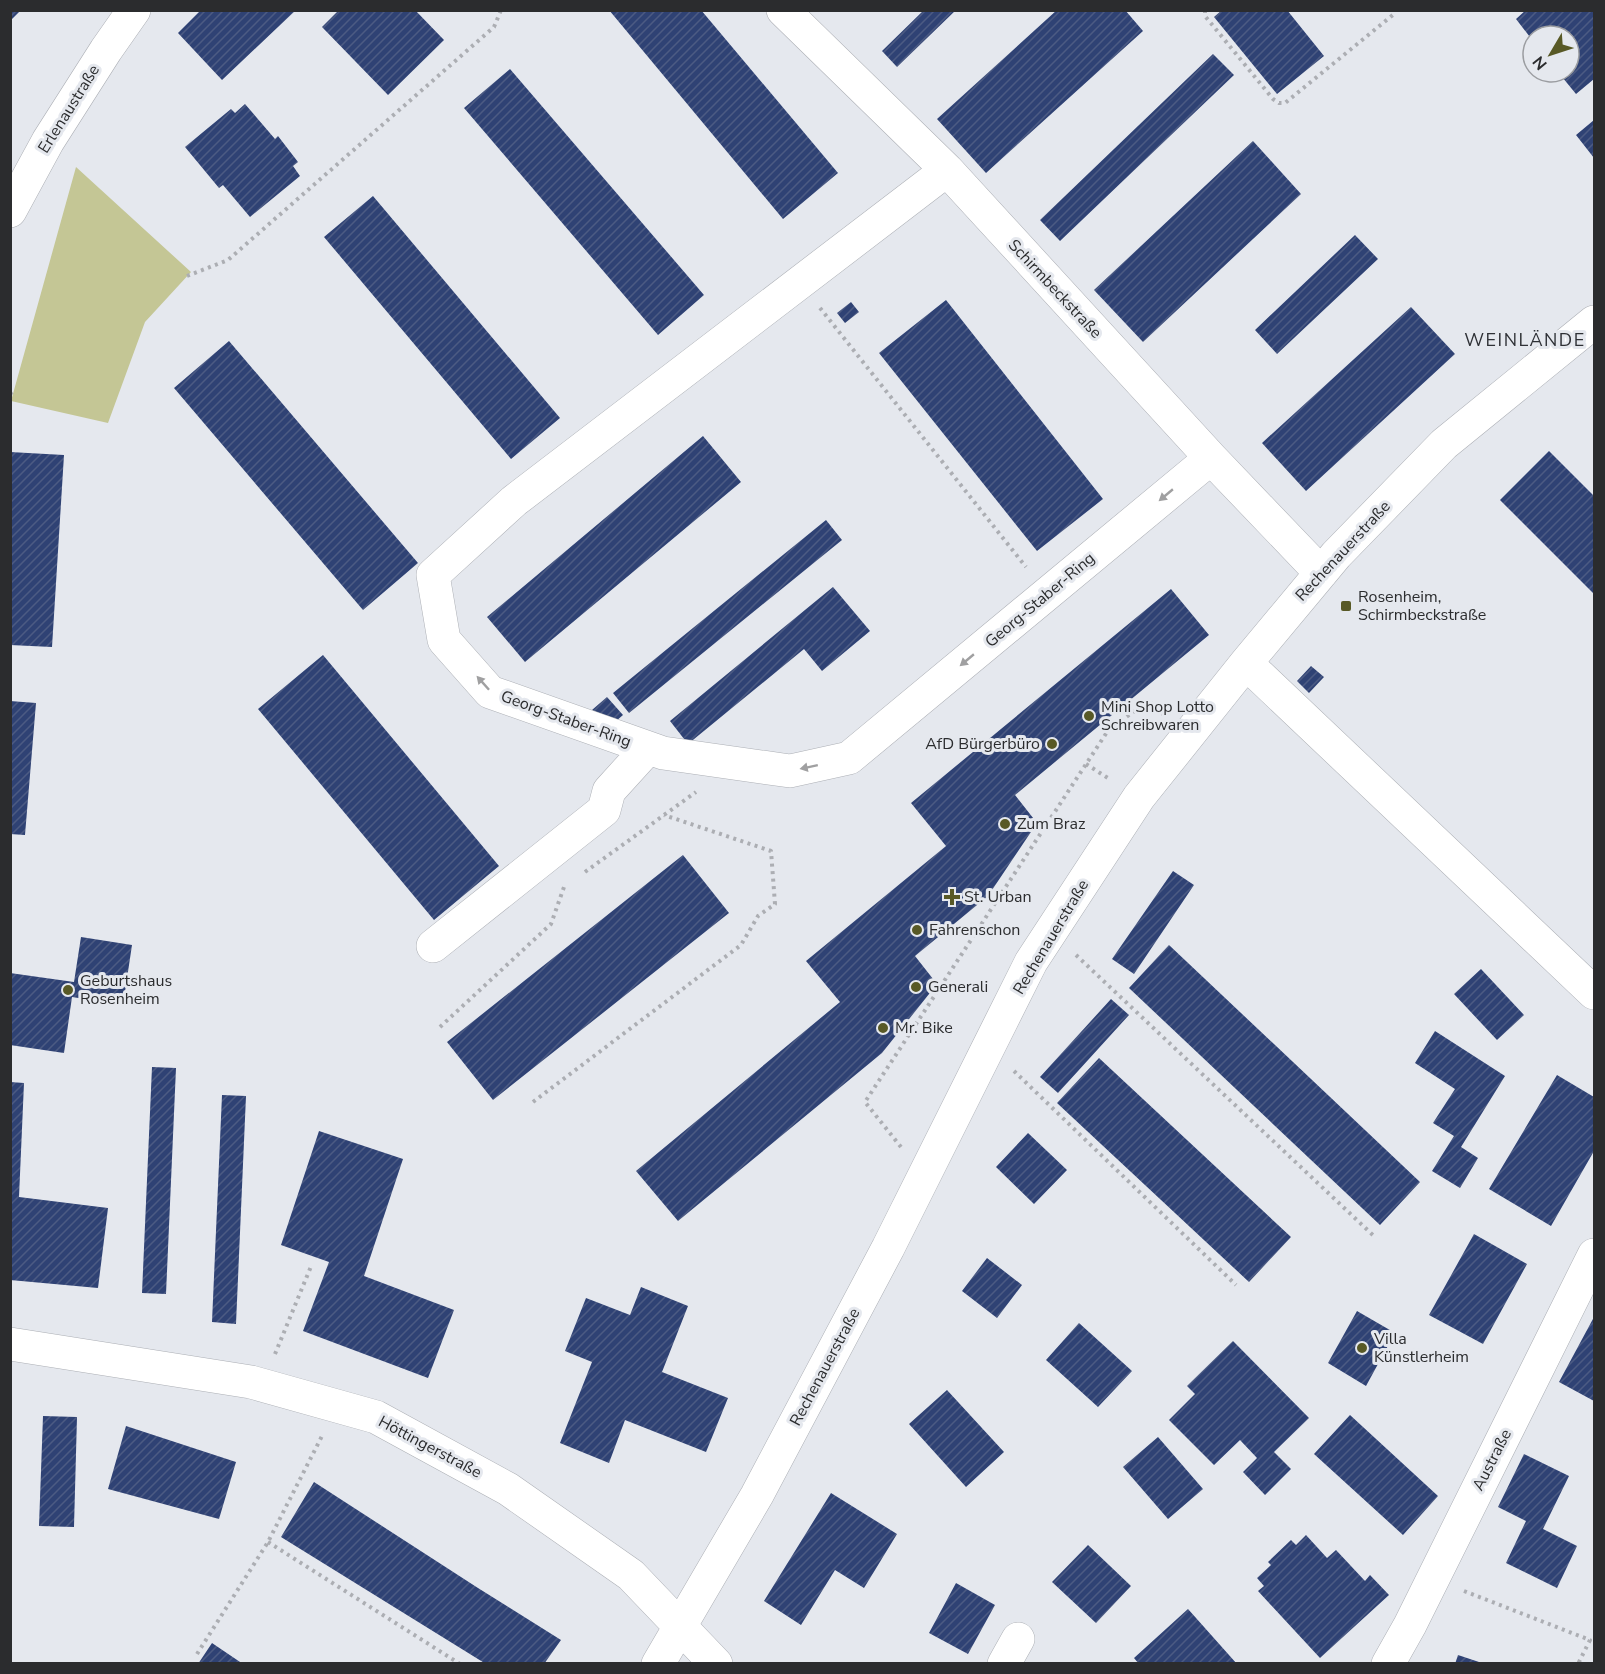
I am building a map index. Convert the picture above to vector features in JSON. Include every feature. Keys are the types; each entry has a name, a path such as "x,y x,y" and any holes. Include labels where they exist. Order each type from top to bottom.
{"street":[{"name":"Erlenaustraße","path":"10,211 23,157 48,141 134,10"},
{"name":"Schirmbeckstraße","path":"783,10 947,170 1210,458 1321,573"},
{"name":"Georg-Staber-Ring","path":"947,170 514,501 433,574 444,640 490,692 663,753 790,771 849,758 1210,458"},
{"name":"Rechenauerstraße","path":"658,1664 757,1495 888,1248 1031,962 1139,797 1321,573 1444,444 1594,322"},
{"path":"1246,663 1594,993"},
{"path":"434,946 604,810 609,791 648,748"},
{"name":"Austraße","path":"1388,1664 1410,1625 1594,1255"},
{"name":"Höttingerstraße","path":"10,1344 262,1385 376,1417 508,1489 631,1575 716,1664"}],"path":[{"path":"187,276 228,260 494,27 501,10"},
{"path":"1205,10 1205,16 1273,99 1279,103 1285,103 1394,14"},
{"path":"800,283 1047,593"},
{"path":"924,1176 865,1102 1109,729 1149,701 1188,736"},
{"path":"581,874 735,764"},
{"path":"1086,764 1096,770"},
{"path":"533,1102 741,945 758,915 775,904 771,851 664,815"},
{"path":"440,1027 551,924 563,888 572,881"},
{"path":"1052,931 1377,1238"},
{"path":"989,1046 1236,1285"},
{"path":"262,1385 312,1264"},
{"path":"197,1654 268,1542 338,1407"},
{"path":"268,1542 460,1664"},
{"path":"1433,1578 1590,1640 1578,1664"}],"green space":[{"path":"76,167 191,272 145,322 108,423 11,401"}],"building":[{"path":"10,10 21,10 10,21"},
{"path":"201,10 296,10 222,80 178,33"},
{"path":"339,10 415,10 444,40 388,95 322,27"},
{"path":"609,10 701,10 838,173 783,219"},
{"path":"924,10 956,10 897,67 882,51"},
{"path":"1057,10 1125,10 1143,31 986,173 937,119"},
{"path":"1222,10 1287,10 1324,56 1277,94 1214,17"},
{"path":"1526,10 1594,10 1594,79 1576,94 1568,84 1581,84 1581,24 1521,25 1516,19"},
{"path":"1213,54 1234,75 1060,241 1040,220"},
{"path":"510,69 704,295 658,335 464,108"},
{"path":"245,104 275,139 278,136 298,162 293,166 300,176 250,217 223,185 219,188 185,147 231,109 235,113"},
{"path":"1594,120 1594,158 1576,135"},
{"path":"1253,141 1301,194 1143,342 1094,290"},
{"path":"373,196 560,418 511,459 324,237"},
{"path":"1355,235 1378,259 1277,354 1255,330"},
{"path":"946,300 1103,499 1037,551 879,353"},
{"path":"851,302 859,312 845,323 837,313"},
{"path":"1411,307 1455,354 1306,491 1262,443"},
{"path":"229,341 418,563 363,610 174,388"},
{"path":"703,436 741,482 525,662 487,617"},
{"path":"1549,451 1594,496 1594,594 1500,500"},
{"path":"10,452 64,455 52,647 10,645"},
{"path":"826,520 842,540 629,713 613,693"},
{"path":"833,587 870,631 822,671 804,649 688,744 670,721"},
{"path":"1171,589 1209,635 1015,795 1037,823 988,896 915,956 937,984 882,1053 678,1221 636,1171 840,1002 806,961 946,846 911,803"},
{"path":"323,655 499,866 434,920 258,709"},
{"path":"1311,666 1324,677 1309,693 1297,681"},
{"path":"607,697 623,715 608,728 592,710"},
{"path":"10,701 36,703 25,835 10,834"},
{"path":"683,855 729,913 493,1100 447,1042"},
{"path":"1173,871 1194,885 1134,974 1112,959"},
{"name":"Geburtshaus Rosenheim","path":"81,937 132,945 123,1005 72,997 64,1053 10,1045 10,973 74,982"},
{"path":"1169,945 1420,1182 1380,1225 1129,988"},
{"path":"1481,969 1524,1015 1497,1040 1454,994"},
{"path":"1111,999 1129,1015 1058,1093 1040,1077"},
{"path":"1435,1031 1505,1076 1461,1147 1478,1158 1460,1188 1432,1171 1454,1136 1433,1123 1455,1089 1415,1063"},
{"path":"1099,1058 1291,1237 1249,1282 1057,1103"},
{"path":"152,1067 176,1068 166,1294 142,1293"},
{"path":"1557,1075 1594,1097 1594,1151 1551,1226 1489,1189"},
{"path":"10,1082 24,1083 19,1197 108,1208 98,1288 10,1280"},
{"path":"222,1095 246,1096 236,1324 212,1322"},
{"path":"319,1131 403,1159 364,1276 454,1310 428,1378 303,1331 329,1262 281,1245"},
{"path":"1028,1133 1067,1170 1034,1204 996,1167"},
{"path":"1474,1234 1527,1264 1483,1344 1429,1315"},
{"path":"987,1258 1022,1285 997,1318 962,1291"},
{"path":"641,1287 688,1306 662,1372 728,1398 706,1452 625,1420 609,1463 560,1443 592,1362 565,1351 586,1298 630,1315"},
{"name":"Villa Künstlerheim","path":"1357,1311 1395,1333 1366,1386 1328,1363"},
{"path":"1594,1317 1594,1401 1559,1382"},
{"path":"1079,1323 1132,1371 1098,1407 1046,1360"},
{"path":"1233,1341 1309,1418 1274,1452 1291,1469 1265,1495 1243,1472 1257,1458 1240,1440 1214,1465 1169,1420 1195,1394 1187,1386"},
{"path":"947,1390 1004,1452 966,1487 909,1424"},
{"path":"1350,1415 1438,1496 1403,1535 1314,1454"},
{"path":"43,1416 77,1417 74,1527 39,1526"},
{"path":"126,1426 236,1462 219,1519 108,1489"},
{"path":"1158,1437 1203,1489 1168,1519 1123,1467"},
{"path":"1524,1454 1569,1476 1543,1529 1577,1546 1557,1588 1506,1563 1526,1521 1498,1507"},
{"path":"314,1482 561,1640 544,1664 486,1664 281,1537"},
{"path":"831,1493 897,1534 864,1588 835,1570 801,1625 764,1601"},
{"path":"1306,1535 1327,1558 1336,1550 1365,1581 1370,1575 1389,1595 1320,1658 1258,1591 1264,1586 1257,1578 1271,1565 1268,1562 1291,1540 1296,1545"},
{"path":"1088,1545 1131,1586 1096,1623 1052,1582"},
{"path":"956,1583 995,1605 968,1654 929,1633"},
{"path":"1188,1609 1237,1664 1139,1664 1134,1658"},
{"path":"212,1643 243,1664 198,1664"},
{"path":"1458,1655 1482,1663 1482,1664 1455,1664"}],"place":[{"name":"Rosenheim, Schirmbeckstraße","path":"1346,606"},
{"name":"Mini Shop Lotto Schreibwaren","path":"1089,716"},
{"name":"AfD Bürgerbüro","path":"1052,744"},
{"name":"Zum Braz","path":"1005,824"},
{"name":"St. Urban","path":"952,897"},
{"name":"Fahrenschon","path":"917,930"},
{"name":"Generali","path":"916,987"},
{"name":"Geburtshaus Rosenheim","path":"68,990"},
{"name":"Mr. Bike","path":"883,1028"},
{"name":"Villa Künstlerheim","path":"1362,1348"}],"district":[{"name":"WEINLÄNDE","path":"1525,340"}]}
